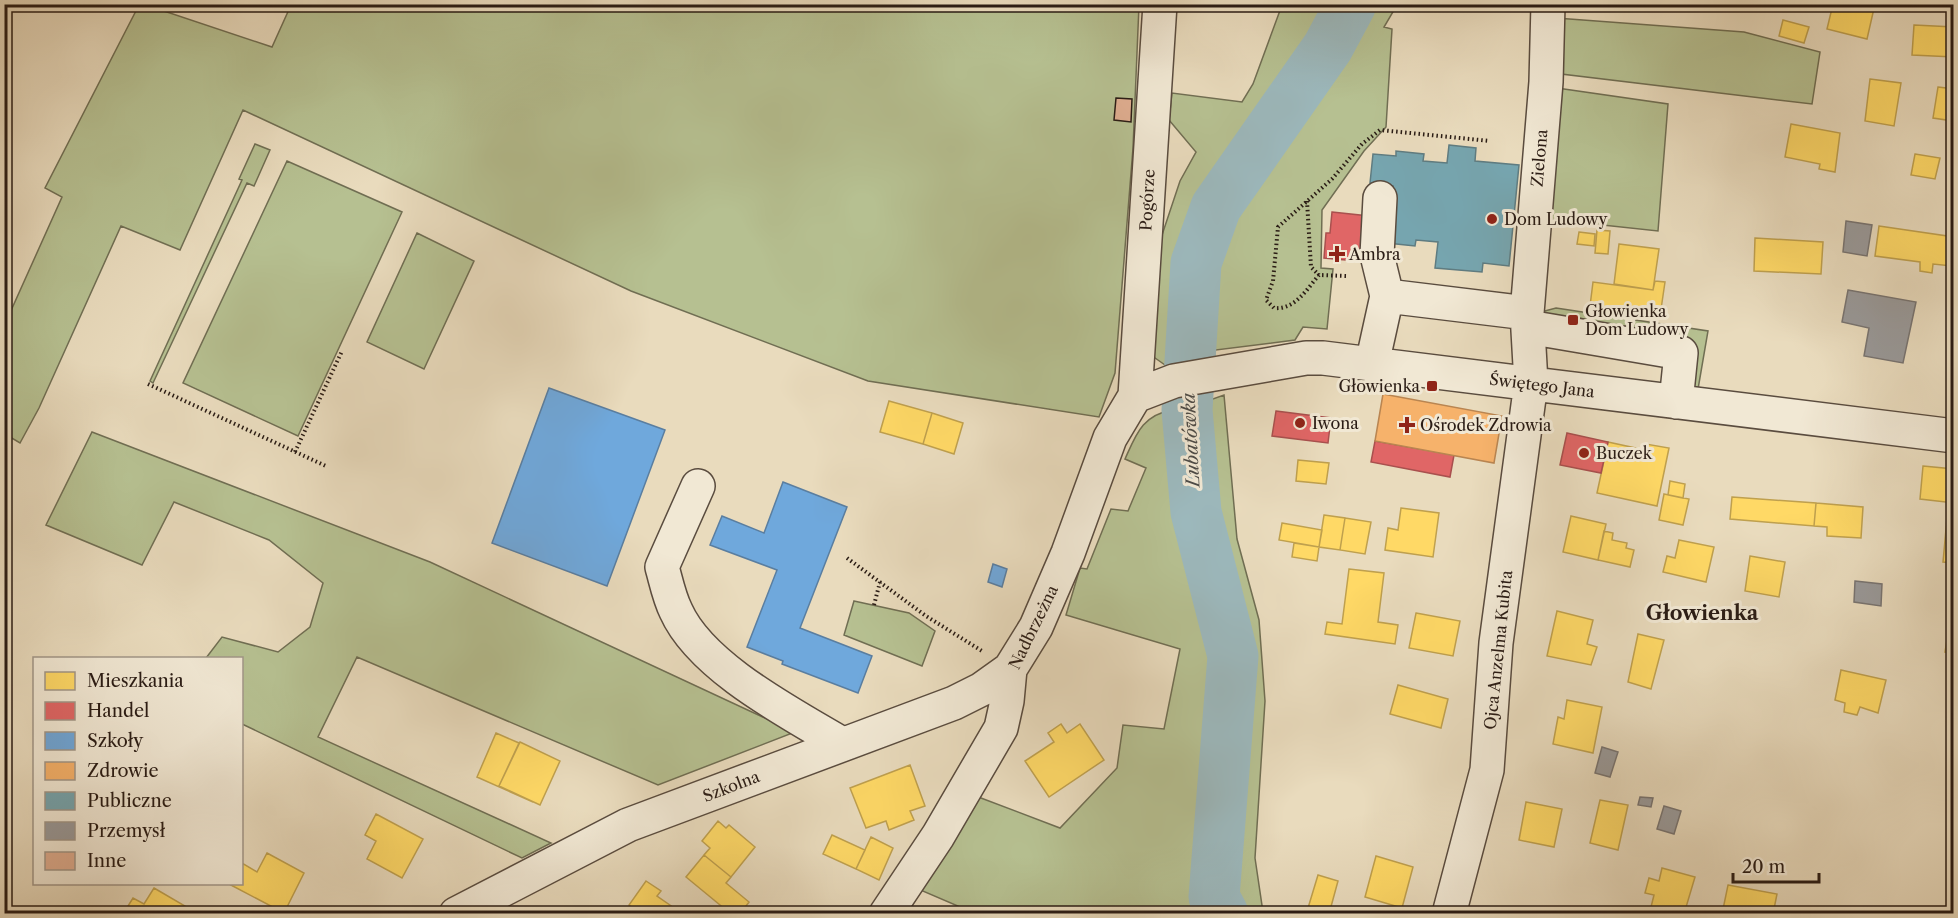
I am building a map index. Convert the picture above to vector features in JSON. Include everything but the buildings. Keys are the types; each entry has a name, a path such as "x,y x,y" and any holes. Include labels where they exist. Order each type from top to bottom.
{"street":[{"name":"Pogórze","path":"1135,396 1160,4"},
{"name":"Zielona","path":"1531,383 1527,320 1546,82 1548,4"},
{"path":"1372,364 1387,296 1377,255 1380,198"},
{"path":"1387,296 1527,320 1681,353 1676,402"},
{"name":"Świętego Jana","path":"1135,396 1174,381 1306,358 1531,383 1953,436"},
{"name":"Ojca Anzelma Kubita","path":"1449,914 1486,770 1496,643 1531,383"},
{"name":"Nadbrzeżna","path":"886,914 939,836 1001,728 1007,701 1010,669 1036,627 1068,553 1110,438 1135,396"},
{"path":"698,486 662,567 676,612 712,660 781,708 842,744"},
{"name":"Szkolna","path":"456,914 628,825 954,703 982,690 1010,669"}],"path":[{"path":"1319,275 1303,294 1281,309 1274,308 1266,300 1273,281 1278,227 1332,179 1362,144 1380,130 1490,141"},
{"path":"1307,200 1311,267 1319,275 1346,276"},
{"path":"295,452 342,351"},
{"path":"148,384 326,466"},
{"path":"847,558 926,616 973,644"},
{"path":"874,605 880,582"}],"green space":[{"path":"139,5 146,5 272,47 291,5 1139,5 1133,148 1115,373 1099,417 868,381 631,291 243,110 180,250 121,226 39,408 20,443 5,434 5,324 62,197 45,188"},
{"path":"1282,5 1337,5 1327,31 1312,56 1219,176 1205,201 1196,220 1185,260 1174,362 1165,365 1148,353 1154,259 1180,181 1196,152 1169,120 1172,93 1242,102 1253,84"},
{"path":"1362,5 1397,5 1384,27 1392,29 1386,127 1364,151 1322,210 1321,268 1333,269 1327,329 1303,327 1295,340 1208,351 1210,265 1234,200 1336,62"},
{"path":"1556,18 1744,32 1820,52 1812,104 1553,73"},
{"path":"1557,88 1668,104 1658,231 1547,219"},
{"path":"255,144 270,150 254,186 247,183 153,383 150,381 242,180 239,179"},
{"path":"287,161 402,212 298,436 183,383"},
{"path":"417,233 474,261 424,369 367,342"},
{"path":"1556,308 1708,331 1697,395 1688,387 1694,343 1584,327 1584,319 1567,316 1565,324 1541,312"},
{"path":"1224,395 1237,539 1259,620 1265,701 1255,858 1263,912 1268,913 974,913 918,889 973,795 1060,828 1117,768 1123,725 1164,729 1180,649 1066,615 1080,568 1087,569 1111,509 1128,511 1146,468 1125,459 1137,433 1155,416 1174,409 1180,493 1213,630 1217,685 1239,688 1235,625 1207,512 1194,426 1207,401"},
{"path":"92,432 430,562 795,732 658,785 357,657 318,737 551,843 522,858 243,724 243,657 207,657 222,637 278,652 310,627 323,583 269,540 174,502 142,565 46,525"},
{"path":"854,601 909,613 935,631 922,666 844,635"}],"waterway":[{"name":"Lubatówka","path":"1223,914 1214,897 1233,656 1196,512 1187,410 1196,263 1216,207 1328,47 1351,4"}],"place":[{"name":"Dom Ludowy","path":"1492,219"},
{"name":"Ambra","path":"1337,254"},
{"name":"Głowienka Dom Ludowy","path":"1573,320"},
{"name":"Głowienka","path":"1432,386"},
{"name":"Iwona","path":"1300,423"},
{"name":"Ośrodek Zdrowia","path":"1407,425"},
{"name":"Buczek","path":"1584,453"}],"district":[{"name":"Głowienka","path":"1702,613"}]}
